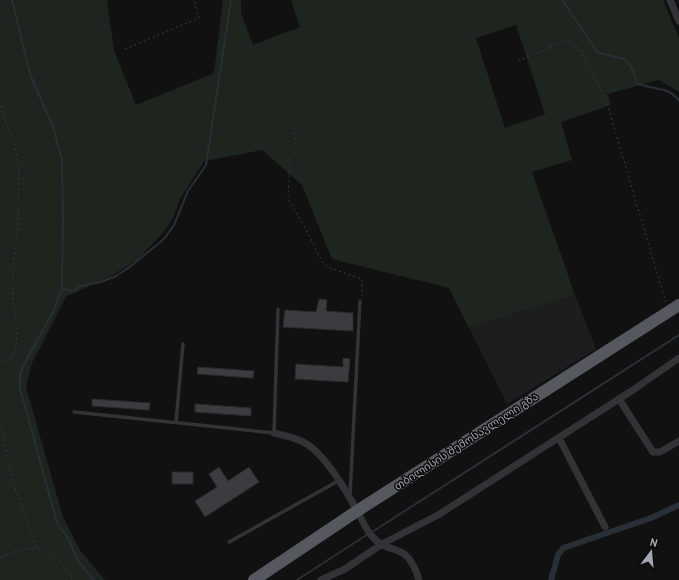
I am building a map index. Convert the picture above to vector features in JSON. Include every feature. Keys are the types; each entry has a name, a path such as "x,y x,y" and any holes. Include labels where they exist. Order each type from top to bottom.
{"highway":[{"name":"თბილისის შემოსავლელი გზა","path":"254,580 357,511 674,308"}],"street":[{"path":"670,0 679,21"},
{"path":"321,580 345,569 382,544 438,515 619,399 679,358"},
{"path":"619,399 653,452 660,452 679,441"},
{"path":"274,432 310,446 320,455 350,498 371,536 382,544 400,550 411,559 419,580"},
{"path":"559,438 605,526"}],"lane":[{"path":"350,498 360,301"},
{"path":"74,412 274,432 278,309"},
{"path":"176,422 183,344"},
{"path":"229,542 338,481"}],"path":[{"path":"125,49 200,18 194,0"},
{"path":"518,61 566,40 579,48 606,100 674,308"},
{"path":"0,106 13,140 19,165 18,226 13,268 12,300 17,333 16,348 12,357 0,365"},
{"path":"296,123 294,133 296,152 290,158 288,199 307,231 322,262 330,268 362,279 363,294 360,301"},
{"path":"0,420 12,480 37,547"},
{"path":"0,558 14,552 37,547 50,552 64,566 73,580"}],"shaded area":[{"path":"0,0 107,0 114,50 136,105 214,73 223,0 241,0 241,13 253,45 300,27 291,0 663,0 679,38 679,92 659,80 608,94 611,105 561,122 572,160 532,172 575,295 469,328 449,288 332,259 302,185 262,150 204,161 180,199 173,218 161,235 137,260 111,276 66,297 32,363 26,387 63,517 80,550 105,580 0,580","holes":["516,25 545,114 505,128 476,38"]},
{"path":"575,295 596,349 507,404 469,328"}],"building":[{"path":"319,299 327,300 326,311 353,313 353,331 283,327 285,310 316,312"},
{"path":"343,358 350,359 348,382 295,379 296,364 343,367"},
{"path":"198,367 254,371 253,378 197,374"},
{"path":"92,399 150,403 149,410 92,406"},
{"path":"195,404 251,408 251,416 195,412"},
{"path":"219,467 228,481 249,467 259,482 205,517 195,501 217,487 209,474"},
{"path":"172,472 193,472 193,484 172,484"}],"waterway":[{"path":"12,0 30,74 53,127 62,160 62,289 54,310 20,372 20,388 57,523 69,540 78,561 94,580"},
{"path":"62,289 75,291 80,286 101,282 116,276 131,266 164,239 174,225 188,191 206,165 231,0"},
{"path":"562,0 598,53 625,59 631,67 637,83 671,93 679,101"},
{"path":"372,532 679,335"},
{"path":"551,580 558,555 563,548 651,518 679,505"},
{"path":"297,580 368,534"}]}
